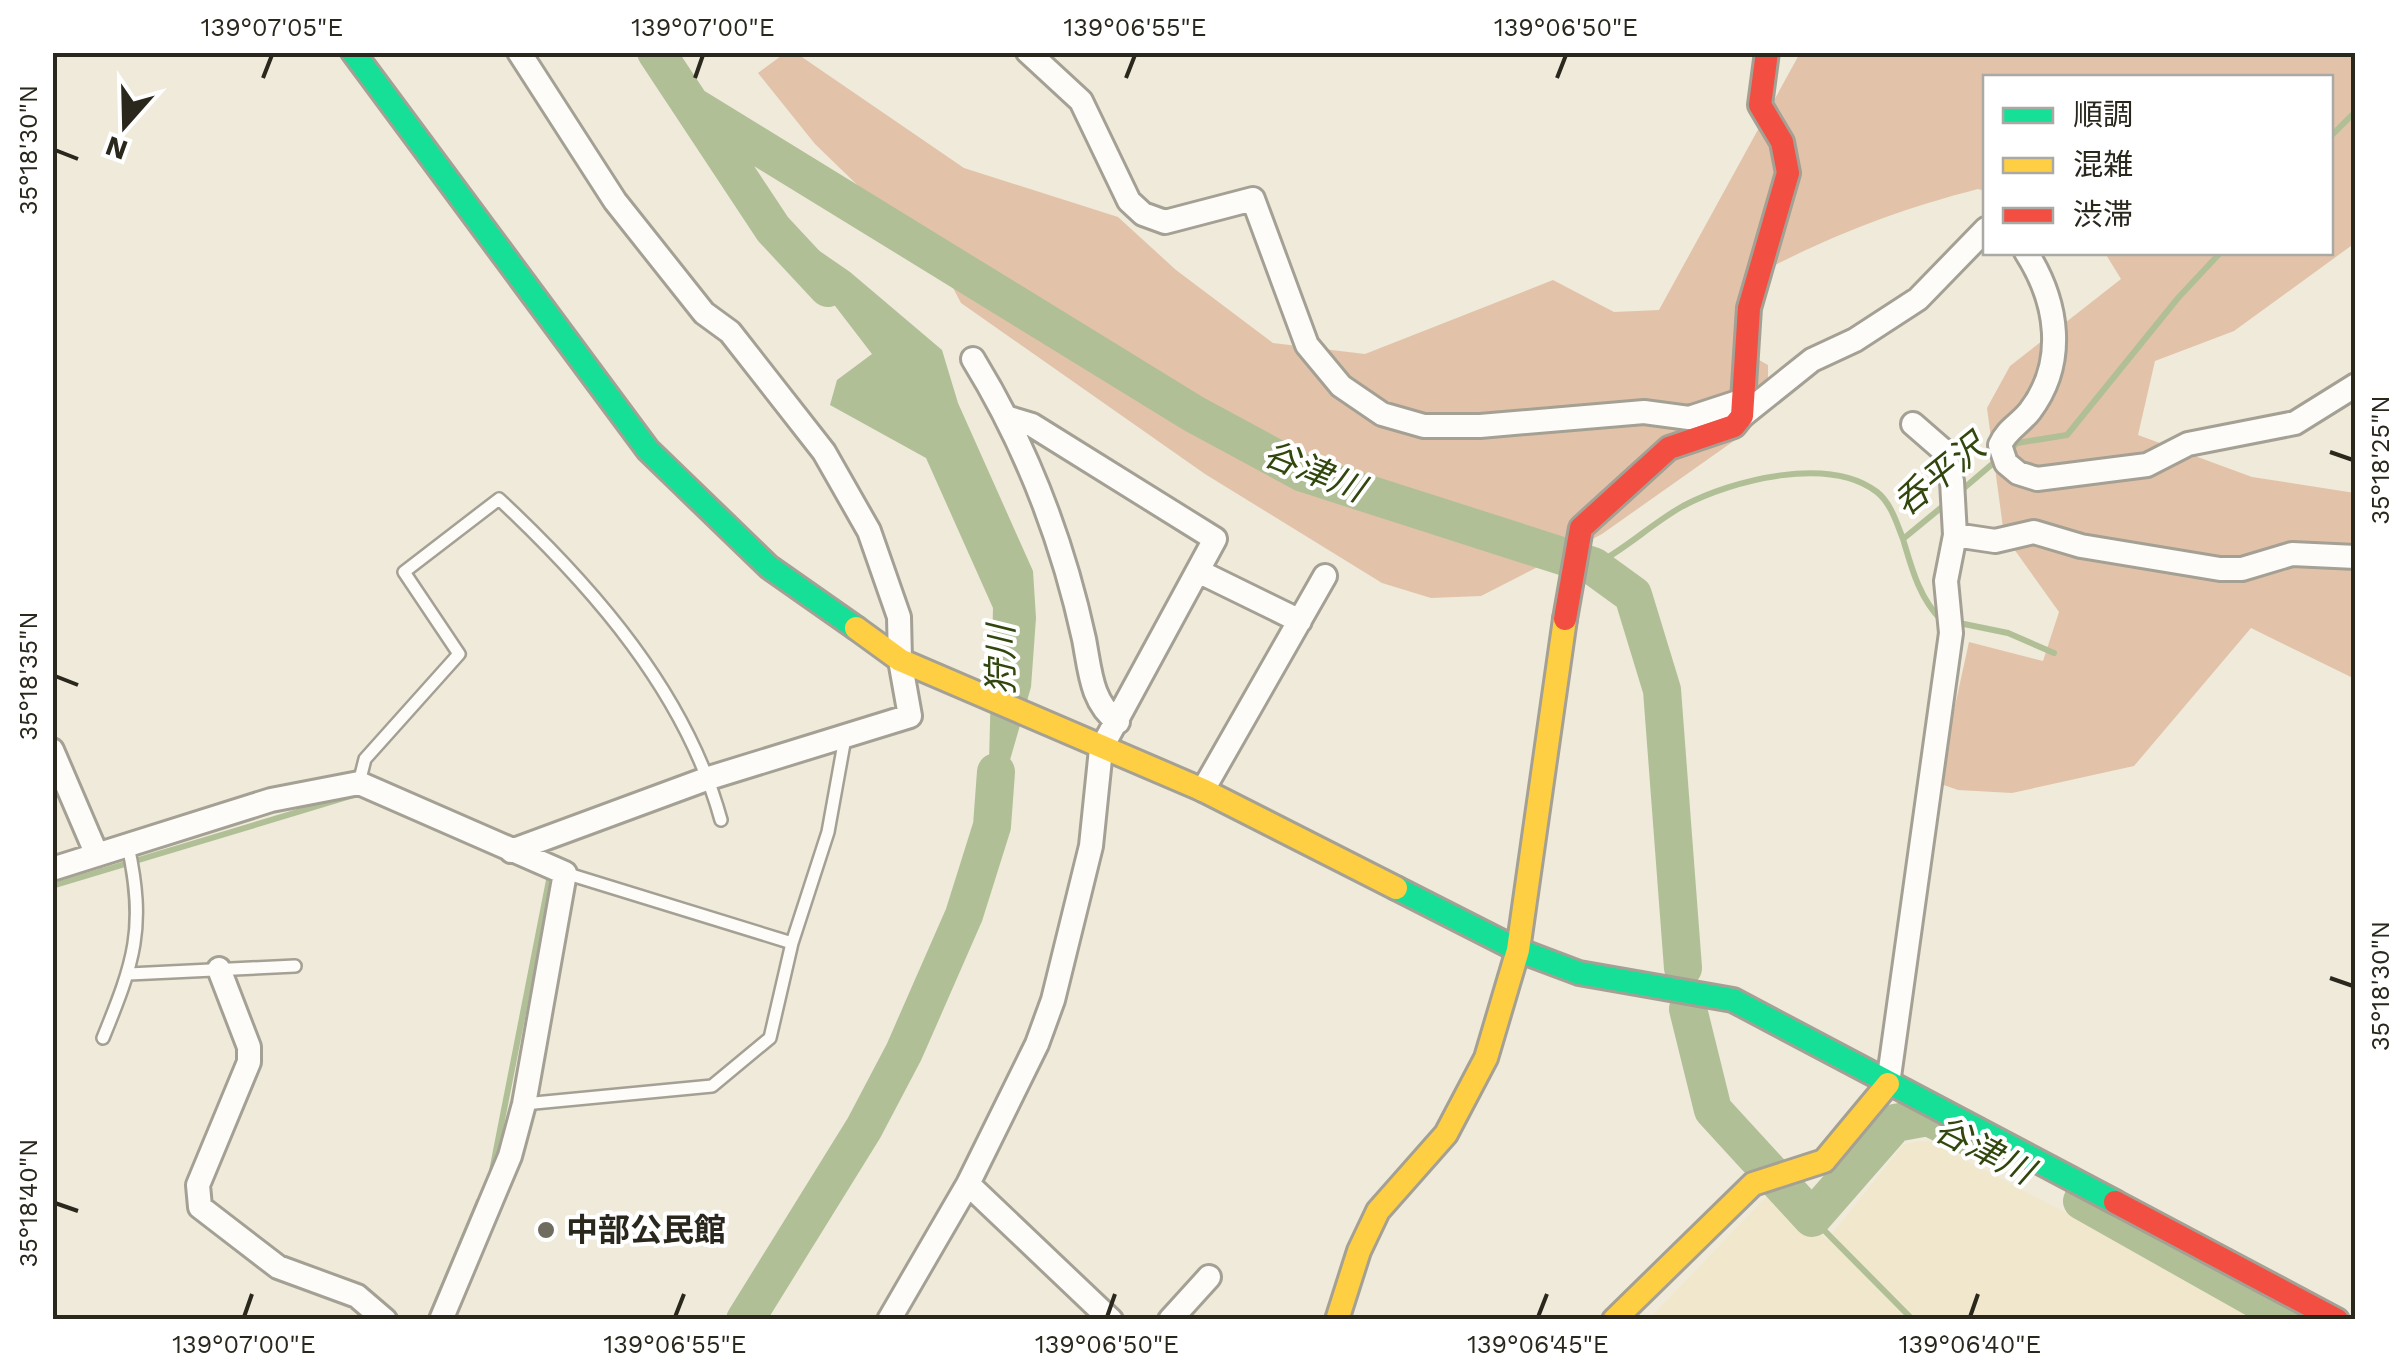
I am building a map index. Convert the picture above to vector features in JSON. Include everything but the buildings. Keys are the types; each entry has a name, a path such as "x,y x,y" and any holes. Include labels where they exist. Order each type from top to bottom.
{"street":[{"path":"353,52 648,450 700,506 769,567 910,665 1203,790 1518,950 1579,973 1733,1000 2337,1320"},
{"path":"511,851 709,778 910,716 910,665 899,616 868,530 824,452 730,332 704,313 615,201 520,52"},
{"path":"1028,52 1081,100 1129,201 1143,214 1166,222 1253,199 1308,346 1341,386 1382,414 1424,426 1480,426 1644,412 1689,418 1743,408 1812,360 1855,340 1918,298 1983,232"},
{"path":"1337,1320 1359,1251 1378,1211 1446,1134 1467,1101 1486,1058 1518,950 1552,694 1581,528 1669,448 1734,426 1743,408 1740,375 1752,296 1772,247 1788,161 1777,132 1759,111 1756,90 1767,52"},
{"path":"2028,255 2045,286 2055,321 2052,373 2026,416 2006,431 2000,445 2006,463 2018,473 2036,478 2147,465 2188,444 2295,423 2356,385"},
{"path":"973,358 1009,418 1057,531 1098,701 1118,722"},
{"path":"889,1320 968,1184 1036,1044 1053,1000 1090,846 1101,749 1215,539 1032,425 1009,418"},
{"path":"1614,1320 1754,1182 1790,1169 1810,1169 1824,1161 1888,1084 1952,633 1946,582 1955,535 1952,481 1944,451 1912,424"},
{"path":"1955,535 1995,541 2034,532 2081,546 2220,569 2242,569 2292,554 2356,557"},
{"path":"1200,572 1300,621"},
{"path":"1203,790 1325,576"},
{"path":"52,750 98,855"},
{"path":"52,869 271,800 359,783 565,873 524,1104 510,1156 441,1320"},
{"path":"219,969 249,1046 249,1062 198,1185 200,1207 278,1267 357,1296 385,1320"},
{"path":"968,1184 1111,1320"},
{"path":"1170,1320 1209,1277"}],"lane":[{"path":"359,783 365,760 459,654 404,572 499,500 547,544 664,688 709,778 720,820"},
{"path":"524,1104 712,1086 770,1038 792,943 828,832 845,738"},
{"path":"103,1038 137,946 138,891 128,846"},
{"path":"565,873 792,943"},
{"path":"129,974 295,966"}],"shaded area":[{"path":"785,53 796,53 964,168 1118,217 1176,270 1273,343 1365,354 1553,280 1614,312 1659,310 1800,53 2355,53 2355,243 2234,331 2155,361 2138,435 2252,477 2355,493 2355,679 2251,628 2134,766 2012,793 1958,790 1938,783 1969,642 2043,661 2059,612 2004,535 1987,408 2010,366 2121,279 2106,255 2333,255 2333,75 1983,75 1983,190 1886,217 1742,282 1745,352 1768,365 1768,384 1738,438 1602,534 1481,596 1431,598 1382,583 1205,474 961,303 942,267 815,144 758,73"},
{"path":"1929,1141 2269,1319 1649,1319 1768,1195 1787,1202 1827,1240 1903,1145"}],"water":[{"path":"763,212 850,272 942,350 958,403 1033,571 1036,618 1031,687 987,840 993,608 926,458 830,405 837,380 872,354"}],"waterway":[{"name":"狩川","path":"656,52 773,229 828,288"},
{"name":"谷津川","path":"691,105 1194,414 1303,473 1593,566 1633,595 1662,690 1683,968"},
{"name":"呑平沢","path":"2333,134 2356,111"},
{"name":"呑平沢","path":"2007,452 2017,443 2067,435 2178,298 2218,255"},
{"name":"呑平沢","path":"1957,494 1997,460"},
{"name":"呑平沢","path":"1593,566 1703,496 1780,475 1833,475 1857,481 1886,502 1903,539 1948,502"},
{"path":"1903,539 1922,592 1941,620"},
{"path":"1964,624 2008,633 2054,653"},
{"name":"狩川","path":"745,1320 864,1128 904,1052 964,915 992,826 996,772"},
{"path":"52,886 354,795"},
{"path":"492,1171 550,875"},
{"name":"谷津川","path":"1688,1009 1713,1110 1812,1218 1895,1123 1928,1117 1969,1137"},
{"path":"429,1320 479,1201"},
{"name":"谷津川","path":"2082,1201 2293,1320"},
{"path":"1812,1218 1913,1320"}],"traffic: fast":[{"path":"353,52 648,450 769,567 856,628"},
{"path":"1396,888 1518,950 1579,973 1733,1000 2115,1202"}],"traffic: slow":[{"path":"1337,1320 1359,1251 1378,1211 1446,1134 1486,1058 1518,950 1565,619"},
{"path":"856,628 900,660 1203,790 1396,888"},
{"path":"1614,1320 1753,1184 1824,1161 1888,1084"}],"traffic: jam":[{"path":"1565,619 1581,528 1669,448 1734,426 1742,416 1749,308 1788,173 1782,142 1760,105 1767,52"},
{"path":"2115,1202 2337,1320"}],"place":[{"name":"中部公民館","path":"546,1230"}]}
